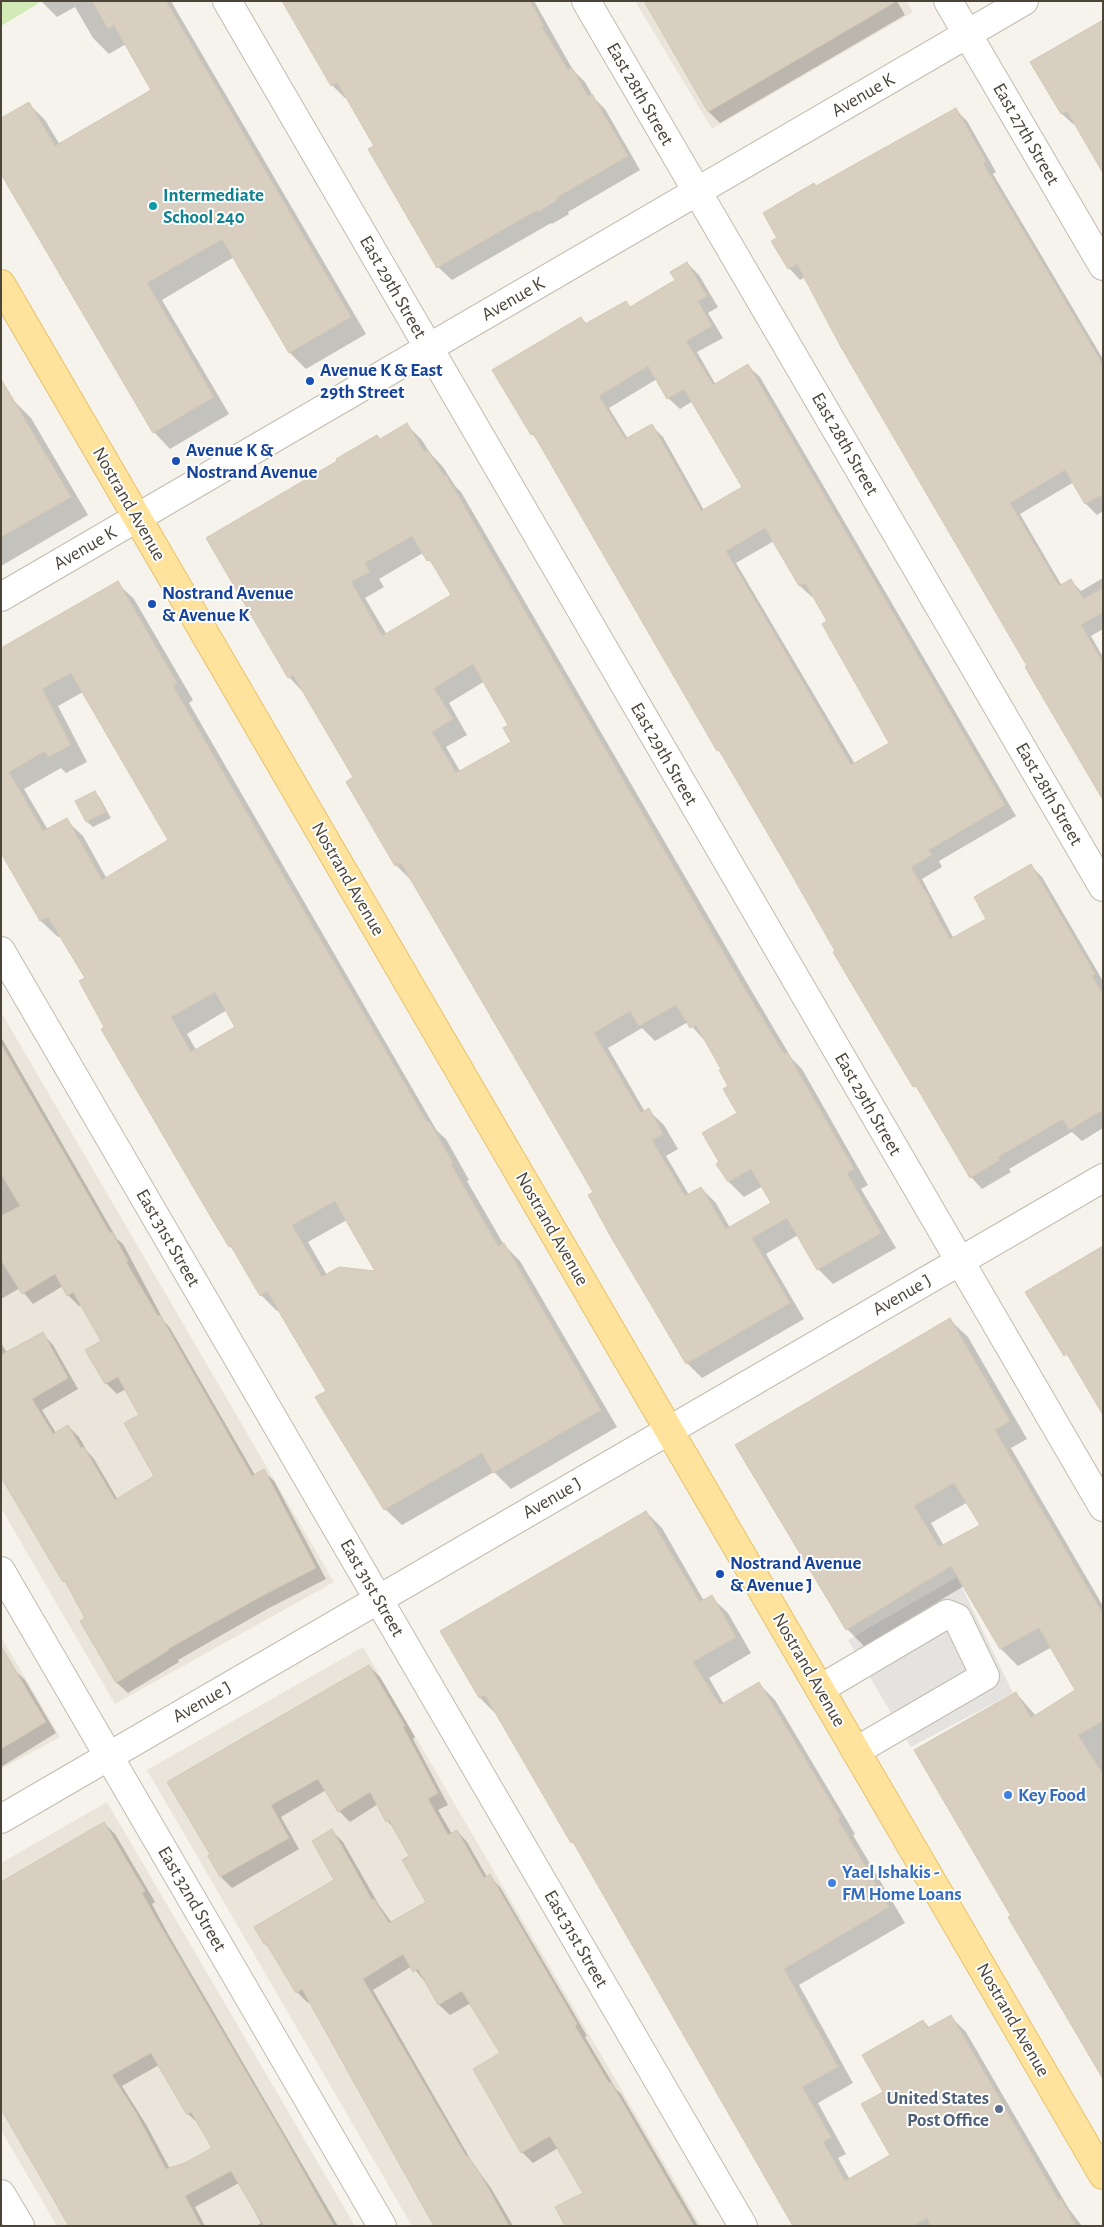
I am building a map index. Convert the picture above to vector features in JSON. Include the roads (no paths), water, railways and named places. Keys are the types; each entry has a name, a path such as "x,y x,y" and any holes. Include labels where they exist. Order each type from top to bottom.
{"main road":[{"name":"Nostrand Avenue","path":"1,284 1103,2175"}],"street":[{"name":"East 29th Street","path":"227,1 1103,1507"},
{"name":"East 28th Street","path":"586,1 1103,887"},
{"name":"East 27th Street","path":"948,1 1103,266"},
{"name":"Avenue K","path":"1,597 1024,1"},
{"name":"East 31st Street","path":"1,952 743,2226"},
{"name":"Avenue J","path":"1,1819 1103,1178"},
{"name":"East 32nd Street","path":"1,1571 382,2226"},
{"path":"820,1689 947,1614 958,1618 985,1676 856,1750"},
{"path":"1,2194 20,2226"}],"place":[{"name":"Intermediate School 240","path":"153,206"},
{"name":"Avenue K & East 29th Street","path":"310,381"},
{"name":"Avenue K & Nostrand Avenue","path":"176,461"},
{"name":"Nostrand Avenue & Avenue K","path":"152,604"},
{"name":"Nostrand Avenue & Avenue J","path":"720,1574"},
{"name":"Key Food","path":"1008,1795"},
{"name":"Yael Ishakis - FM Home Loans","path":"832,1883"},
{"name":"United States Post Office","path":"999,2109"}]}
